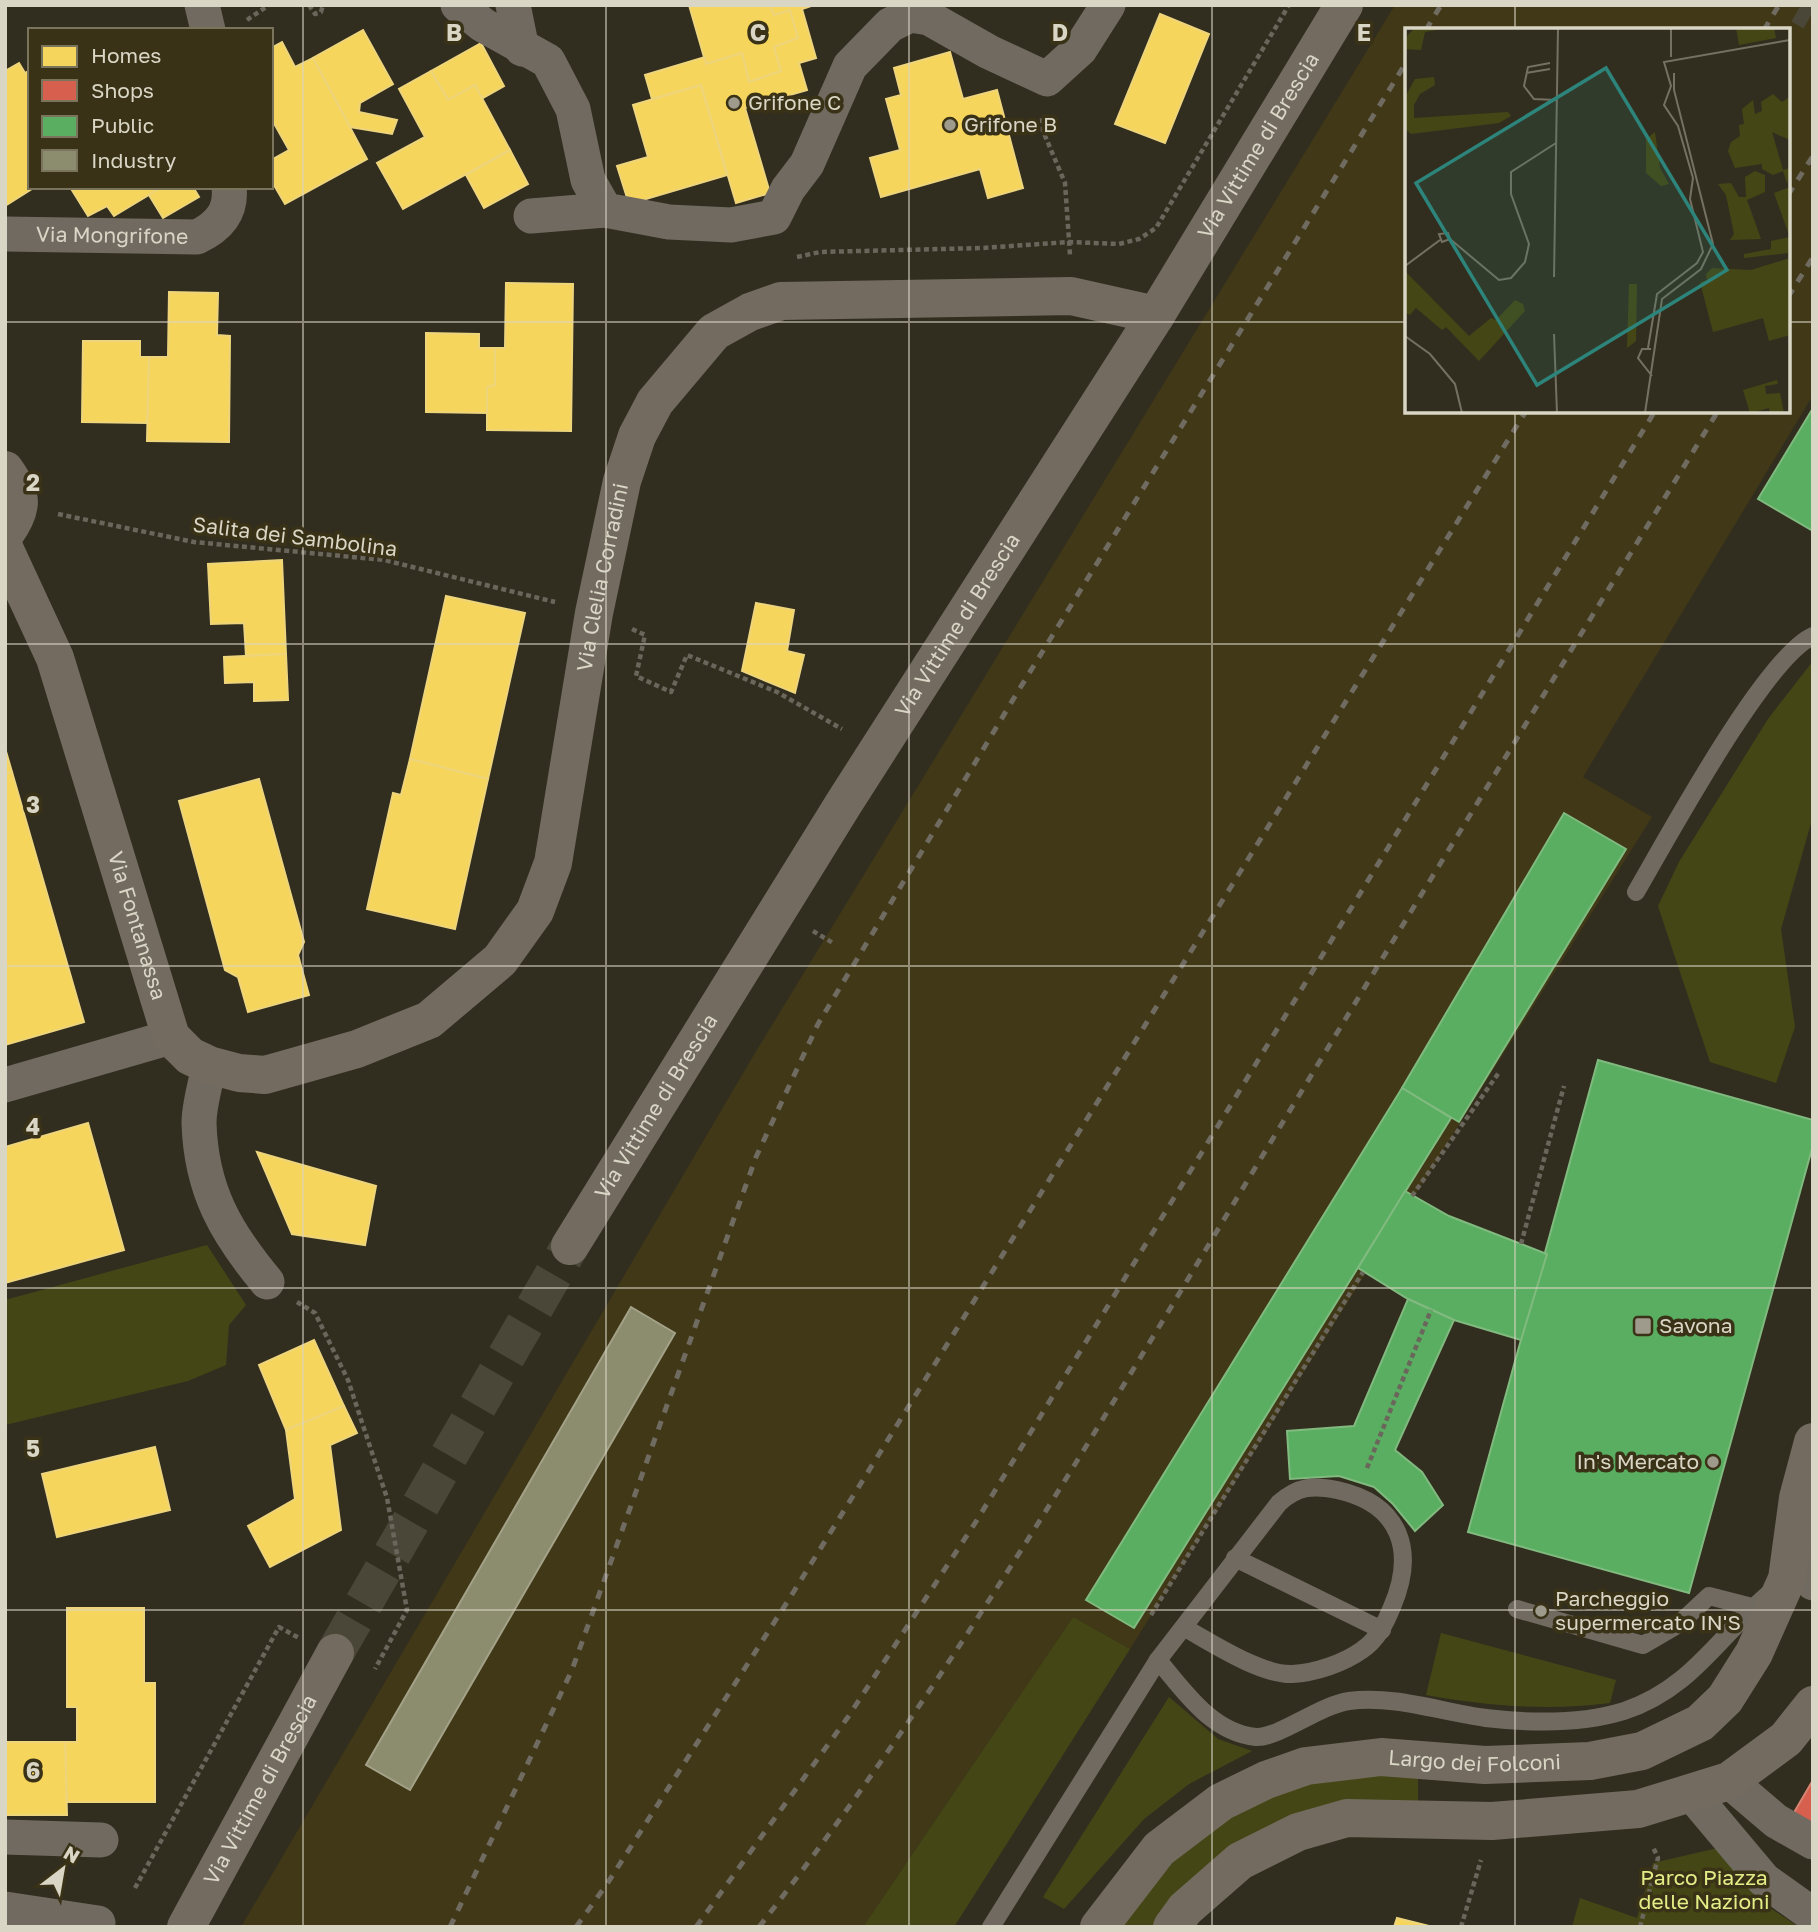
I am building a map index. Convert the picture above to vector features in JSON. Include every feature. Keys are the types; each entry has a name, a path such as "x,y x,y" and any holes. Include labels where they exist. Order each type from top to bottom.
{"street":[{"path":"202,5 208,28"},
{"path":"458,5 482,25 548,61 573,109 588,180 605,210"},
{"path":"513,5 522,49"},
{"path":"531,216 605,210 669,222 731,225 774,217 788,189 807,164 850,66 890,25 911,15 929,18 989,52 1046,79 1080,49 1108,5"},
{"name":"Via Vittime di Brescia","path":"570,1246 879,750 1156,315 1337,8"},
{"name":"Via Mongrifone","path":"5,234 197,237 210,231 228,209 229,189"},
{"name":"Via Clelia Corradini","path":"209,1065 239,1073 265,1075 357,1049 429,1020 500,960 535,911 553,863 594,613 622,481 637,436 655,402 714,332 750,312 781,301 1071,296 1156,315"},
{"name":"Via Fontanassa","path":"5,470 18,488 10,533 55,658 171,1037"},
{"path":"5,1085 171,1037 190,1056 209,1065 199,1121 204,1170 216,1210 237,1246 267,1282"},
{"name":"Largo dei Folconi","path":"1099,1927 1159,1849 1221,1802 1296,1769 1381,1757 1485,1765 1590,1761 1642,1751 1700,1723 1725,1699 1754,1653 1797,1569 1798,1498 1813,1442"},
{"name":"Via Vittime di Brescia","path":"186,1927 333,1655"},
{"path":"1172,1927 1185,1909 1229,1869 1298,1832 1347,1818 1492,1821 1638,1809 1729,1781 1786,1739 1813,1706"},
{"path":"1729,1781 1776,1821 1813,1842"},
{"path":"1691,1793 1765,1880 1813,1915"},
{"path":"5,1837 100,1840"},
{"path":"5,1909 97,1923"}],"lane":[{"path":"1636,892 1748,707 1786,656 1813,636"},
{"path":"991,1927 1158,1660 1279,1503 1293,1490 1316,1486 1357,1494 1395,1525 1404,1551 1403,1581 1382,1630 1363,1650 1334,1665 1290,1674 1239,1659 1185,1628"},
{"path":"1235,1558 1382,1630"},
{"path":"1158,1660 1192,1700 1224,1728 1258,1737 1289,1726 1319,1709 1350,1701 1423,1706 1487,1718 1562,1720 1623,1711 1660,1694 1702,1664 1752,1607 1797,1569"},
{"path":"1517,1609 1643,1645 1679,1624 1709,1596 1752,1607"}],"path":[{"path":"309,5 314,14 321,12 323,5"},
{"path":"1046,79 1041,104 1043,131 1065,183 1071,296"},
{"name":"Salita dei Sambolina","path":"10,533 62,514 194,542 384,560 566,605"},
{"path":"627,626 645,635 636,676 671,692 687,655 777,692 879,750"},
{"path":"1412,1196 1500,1071"},
{"path":"1521,1244 1564,1086"},
{"path":"1144,1625 1363,1272"},
{"path":"135,1888 279,1627 333,1655 370,1679 407,1610 387,1497 348,1380 315,1313 267,1282"},
{"path":"1362,1481 1431,1310"},
{"path":"1638,1809 1658,1858 1640,1927"},
{"path":"1461,1927 1492,1821"}],"shaded area":[{"path":"1395,5 1813,5 1813,395 1583,777 1652,817 1130,1649 1073,1617 863,1927 241,1927 755,1053"}],"green space":[{"path":"1813,661 1813,816 1781,929 1795,1027 1776,1083 1710,1062 1658,906 1679,862 1768,719"},
{"path":"207,1245 246,1305 229,1325 226,1365 188,1381 5,1425 5,1300"},
{"path":"1073,1617 1130,1649 954,1927 863,1927"},
{"path":"1441,1633 1616,1680 1610,1703 1563,1707 1517,1706 1426,1695"},
{"path":"1169,1697 1218,1739 1252,1751 1189,1784 1144,1819 1064,1909 1043,1897"},
{"path":"1381,1773 1418,1777 1418,1806 1346,1805 1158,1927 1118,1927 1172,1857 1235,1812 1307,1781"},
{"name":"Parco Piazza delle Nazioni","path":"1722,1847 1758,1900 1799,1927 1572,1927 1580,1898 1637,1918 1653,1863"}],"building: Homes":[{"path":"689,5 770,5 774,15 790,10 798,38 774,47 781,71 749,82 742,53 706,64"},
{"name":"Grifone C","path":"770,5 814,5 802,9 816,58 799,63 807,90 745,108 770,193 736,203 701,85 652,99 645,75 705,57 706,64 742,53 749,82 781,71 774,47 798,38 790,10 774,15"},
{"path":"1160,14 1209,34 1165,143 1115,124"},
{"path":"363,30 393,84 360,103 359,112 397,120 392,134 350,127 313,58"},
{"path":"282,42 295,67 313,58 367,159 285,204 273,183 273,159 289,150 273,122 273,47"},
{"path":"481,43 504,86 481,99 475,85 448,100 431,71"},
{"name":"Grifone B","path":"950,52 963,99 997,90 1023,188 988,198 980,169 881,197 870,158 900,150 886,99 901,95 894,68"},
{"path":"19,63 25,73 28,71 28,189 32,189 5,206 5,71"},
{"path":"431,71 448,100 475,85 510,150 403,209 377,163 425,137 399,89"},
{"path":"701,85 727,175 629,204 617,166 648,157 633,105"},
{"path":"510,150 528,184 484,208 466,175"},
{"path":"71,189 159,189 114,216 107,206 88,216"},
{"path":"159,189 194,189 199,197 163,218 149,195"},
{"path":"506,283 573,284 571,431 487,430 487,387 495,385 495,348 505,348"},
{"path":"169,292 218,293 217,335 230,336 229,442 147,441 149,357 168,357"},
{"path":"426,333 479,334 479,348 495,348 495,385 487,387 487,413 426,412"},
{"path":"83,341 140,341 140,357 149,357 147,423 82,422"},
{"path":"282,560 286,654 246,656 244,623 211,624 208,564"},
{"path":"446,596 525,613 488,779 410,759"},
{"path":"756,603 794,610 787,651 804,655 795,693 742,671"},
{"path":"286,654 288,700 254,701 254,682 225,683 224,657"},
{"path":"5,748 12,772 5,774"},
{"path":"410,759 488,779 455,929 367,909 393,793 401,795"},
{"path":"12,772 84,1022 5,1045 5,774"},
{"path":"259,779 304,942 298,955 309,995 248,1012 238,977 225,970 179,801"},
{"path":"88,1123 124,1250 5,1283 5,1147"},
{"path":"257,1152 376,1186 365,1245 292,1234"},
{"path":"314,1340 344,1406 286,1430 259,1365"},
{"path":"344,1406 357,1433 330,1445 341,1530 270,1567 248,1526 295,1499 286,1430"},
{"path":"155,1447 170,1510 57,1537 42,1474"},
{"path":"67,1608 144,1608 144,1683 155,1683 155,1802 67,1802 65,1742 77,1742 77,1707 67,1707"},
{"path":"5,1742 65,1742 67,1815 5,1815"},
{"path":"1397,1918 1433,1927 1394,1927"}],"building: Shops":[{"path":"1813,1780 1813,1828 1792,1816"}],"building: Public":[{"path":"1813,408 1813,531 1758,499"},
{"path":"1564,813 1626,849 1459,1122 1402,1088"},
{"path":"1598,1060 1813,1120 1813,1145 1689,1593 1468,1532"},
{"path":"1402,1088 1451,1118 1134,1628 1086,1600"},
{"path":"1405,1191 1449,1216 1547,1254 1521,1340 1454,1320 1408,1299 1358,1268"},
{"path":"1408,1299 1454,1320 1395,1450 1422,1472 1443,1505 1415,1531 1393,1504 1374,1487 1339,1476 1290,1479 1287,1431 1354,1426"}],"building: Industry":[{"path":"631,1307 675,1333 410,1790 366,1765"}],"tunnel":[{"path":"1801,5 1813,12"},
{"path":"335,1653 570,1246"}],"railway":[{"path":"1427,28 1441,5"},
{"path":"1765,28 1779,5"},
{"path":"450,1927 572,1670 756,1157 818,1024 1020,688 1405,64"},
{"path":"1790,192 1813,156"},
{"path":"1790,294 1813,257"},
{"path":"576,1927 607,1884 791,1596 1525,413"},
{"path":"696,1927 848,1717 977,1520 1654,413"},
{"path":"759,1927 890,1749 1012,1565 1717,413"}],"place":[{"name":"Grifone C","path":"734,103"},
{"name":"Grifone B","path":"950,125"},
{"name":"Savona","path":"1643,1326"},
{"name":"In's Mercato","path":"1713,1462"},
{"name":"Parcheggio supermercato IN'S","path":"1541,1611"}]}
